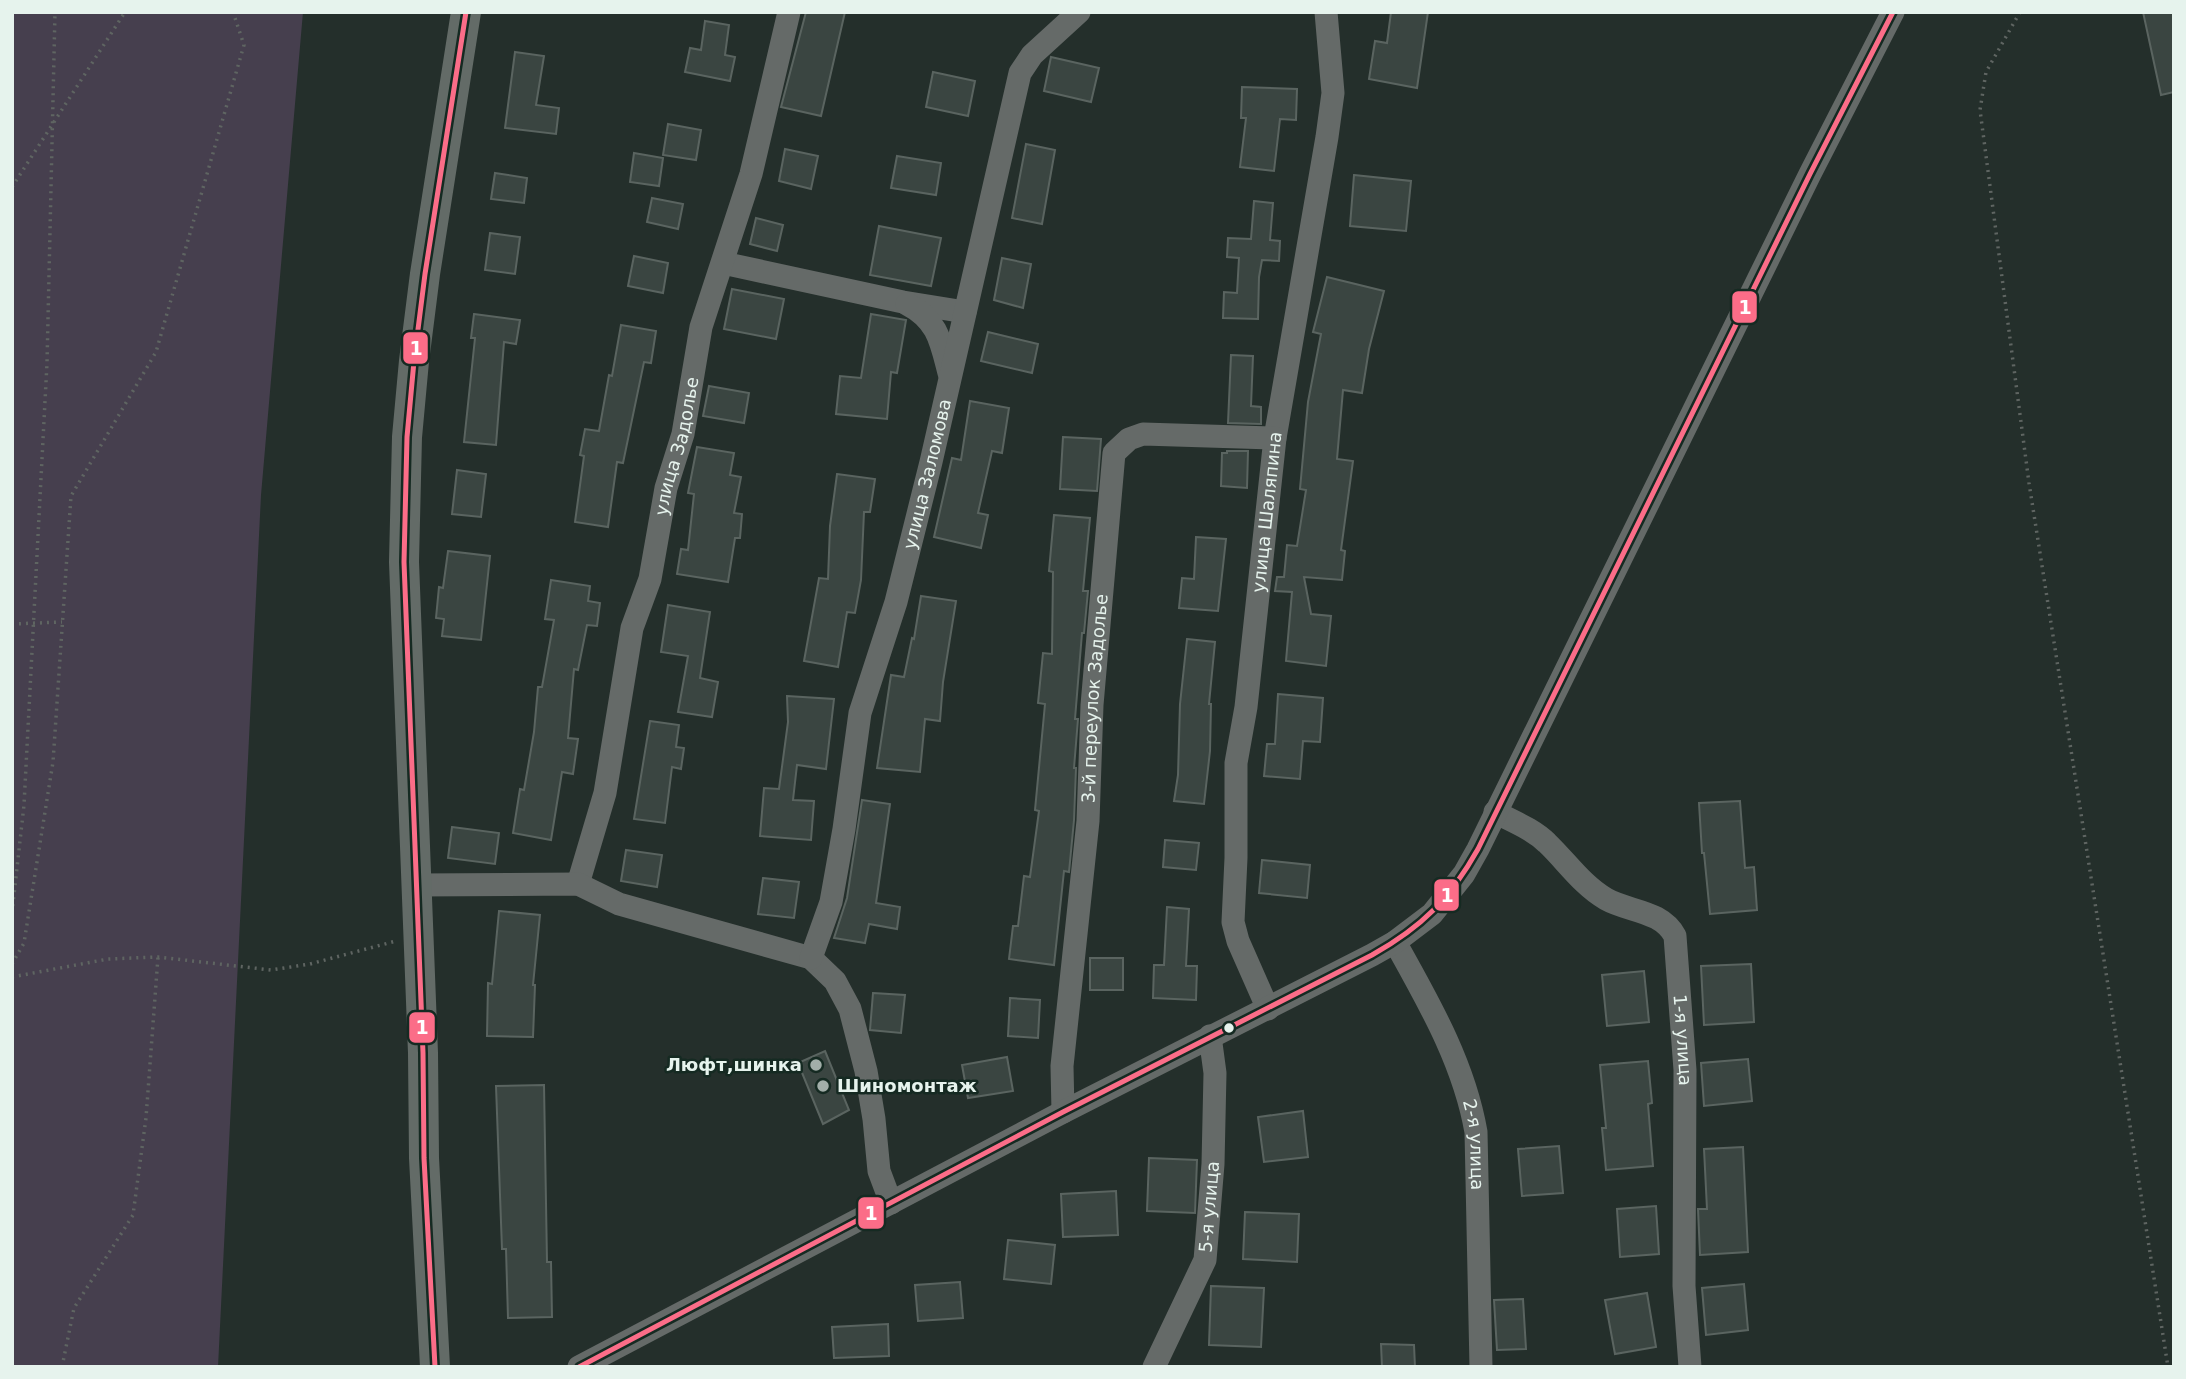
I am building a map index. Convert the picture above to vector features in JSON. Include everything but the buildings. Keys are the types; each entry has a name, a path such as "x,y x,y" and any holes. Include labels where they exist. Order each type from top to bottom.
{"main road":[{"path":"435,1367 424,1158 423,1053 404,562 407,437 414,361 466,12"}],"street":[{"name":"улица Задолье","path":"578,884 604,793 632,628 650,579 666,488 683,434 701,327 751,174 789,12"},
{"name":"улица Заломова","path":"811,958 831,902 860,713 896,602 1020,73 1032,55 1079,12"},
{"name":"улица Шаляпина","path":"1268,1009 1238,941 1233,922 1236,763 1246,707 1275,438 1333,93 1326,12"},
{"path":"579,1367 1063,1112 1339,974 1395,942 1432,914 1449,895 1468,866 1804,186 1893,12"},
{"path":"723,263 903,302 965,312"},
{"path":"903,302 923,312 934,327 941,340 950,376"},
{"name":"3-й переулок Задолье","path":"1063,1112 1062,1066 1088,821 1092,705 1114,453 1129,439 1143,434 1275,438"},
{"name":"1-я улица","path":"1495,812 1544,840 1583,881 1606,899 1657,918 1671,928 1675,936 1685,1070 1684,1286 1690,1367"},
{"path":"416,885 578,884 619,904 811,958 835,981 850,1009 868,1083 879,1171 891,1203"},
{"name":"2-я улица","path":"1395,942 1454,1055 1471,1104 1476,1132 1481,1367"},
{"name":"5-я улица","path":"1154,1367 1201,1273 1208,1245 1215,1073 1210,1037"}],"path":[{"path":"12,914 24,805 47,363 55,12"},
{"path":"12,187 125,12"},
{"path":"12,964 24,943 53,762 71,496 156,352 244,45 233,12"},
{"path":"2020,12 1986,72 1980,110 2029,483 2168,1367"},
{"path":"12,624 62,622"},
{"path":"12,977 108,959 158,957 271,970 310,964 417,935"},
{"path":"62,1367 74,1308 133,1215 146,1118 158,957"}],"shaded area":[{"path":"12,12 303,12 261,495 218,1367 12,1367"}],"transit line":[{"name":"1","path":"435,1367 424,1158 423,1053 404,562 407,437 414,361 466,12"},
{"name":"1","path":"579,1367 1063,1112 1372,955 1406,934 1433,910 1457,883 1478,849 1810,174 1893,12"}],"place":[{"name":"Люфт,шинка","path":"816,1065"},
{"name":"Шиномонтаж","path":"823,1086"}]}
